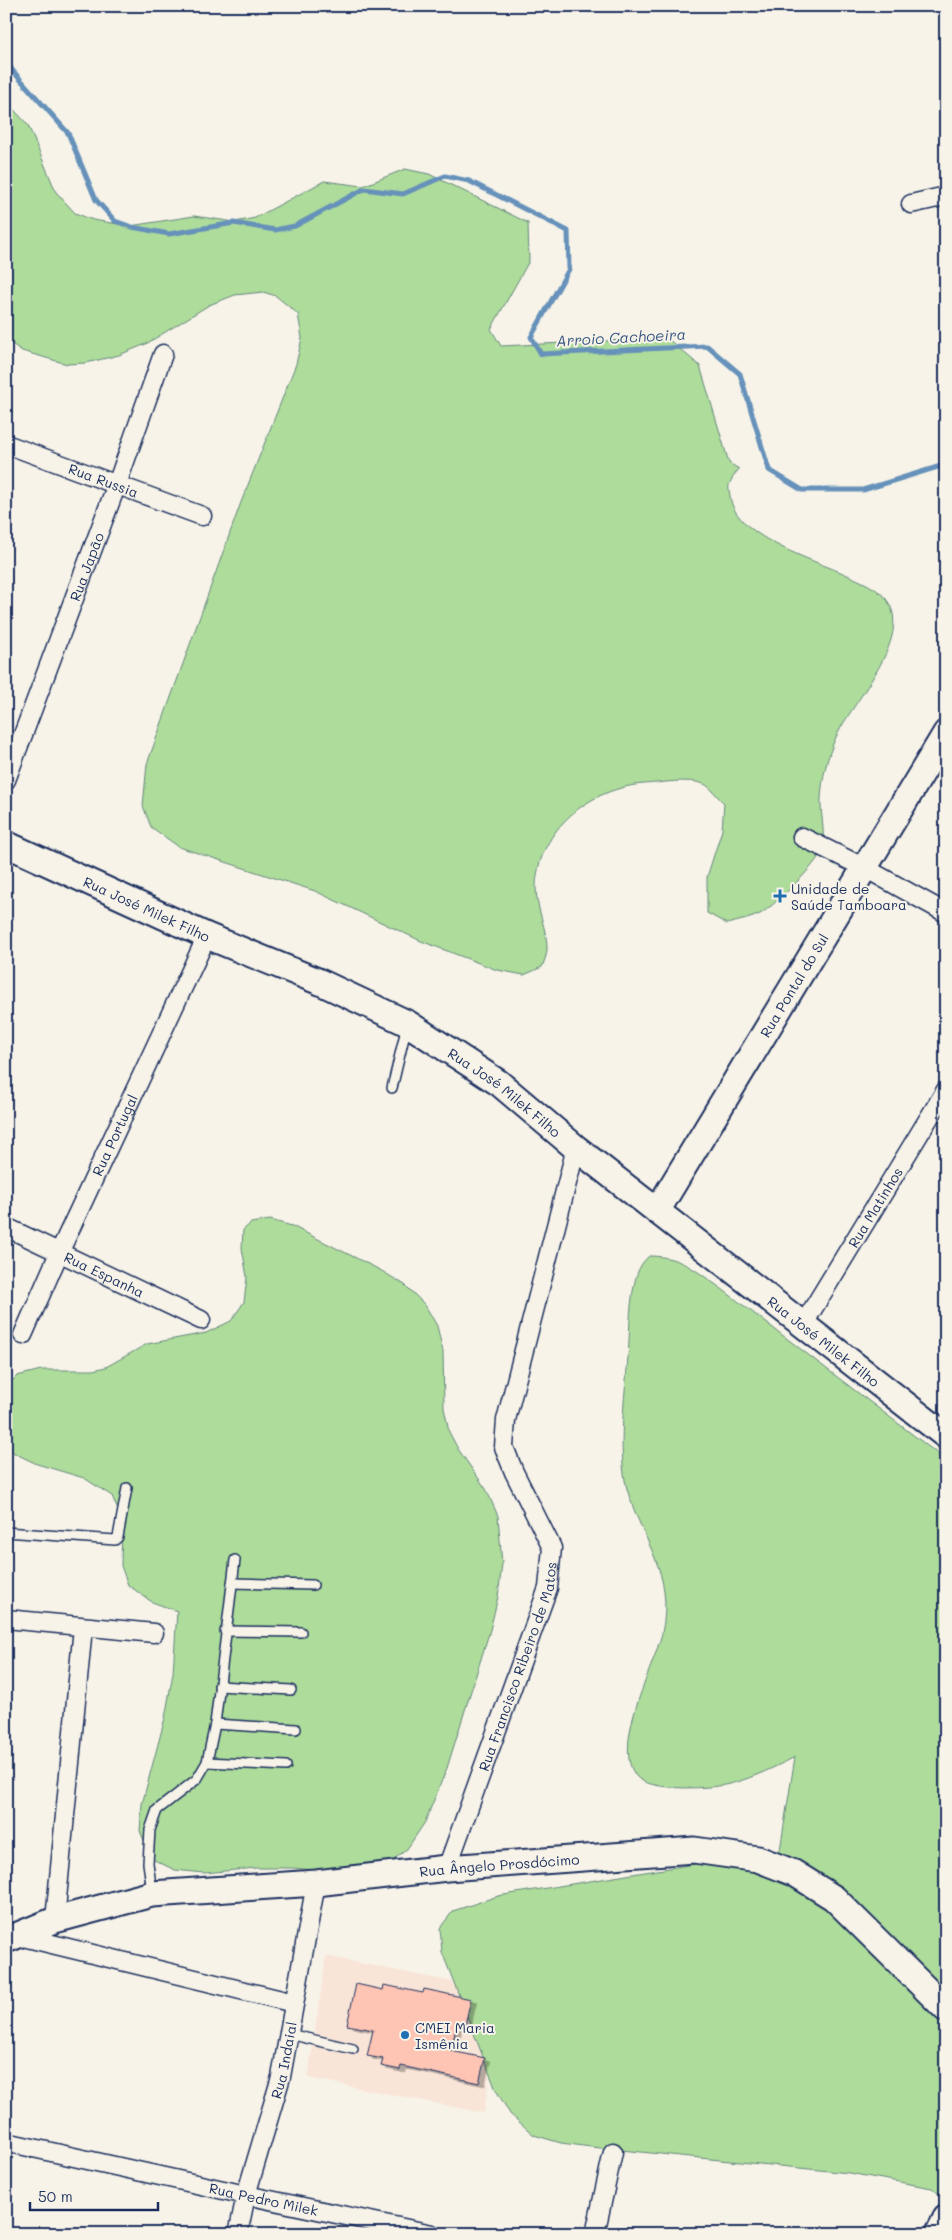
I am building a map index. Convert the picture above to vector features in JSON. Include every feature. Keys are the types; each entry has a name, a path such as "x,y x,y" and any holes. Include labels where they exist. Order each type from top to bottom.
{"street":[{"path":"911,204 946,196"},
{"name":"Rua Japão","path":"6,780 117,484 162,354"},
{"name":"Rua Russia","path":"6,444 202,516"},
{"name":"Rua Pontal do Sul","path":"658,1211 946,733"},
{"path":"802,837 865,868 946,914"},
{"name":"Rua José Milek Filho","path":"6,844 207,936 320,982 407,1023 499,1083 576,1148 946,1436"},
{"name":"Rua Portugal","path":"23,1335 59,1253 207,936"},
{"name":"Rua Matinhos","path":"803,1324 946,1090"},
{"name":"Rua Francisco Ribeiro de Matos","path":"448,1868 548,1588 552,1548 514,1472 504,1447 506,1420 576,1148"},
{"name":"Rua Espanha","path":"6,1228 201,1320"},
{"path":"6,1618 154,1633"},
{"path":"55,1920 83,1627"},
{"name":"Rua Ângelo Prosdócimo","path":"12,1938 55,1920 152,1894 316,1883 448,1868 694,1850 758,1860 794,1873 834,1898 946,2008"},
{"name":"Rua Indaial","path":"238,2234 246,2195 281,2077 316,1883"},
{"path":"12,1938 294,2003"},
{"name":"Rua Pedro Milek","path":"6,2142 432,2234"},
{"path":"595,2234 613,2152"},
{"path":"938,2234 946,2218"}],"lane":[{"path":"392,1088 407,1023"},
{"path":"6,1532 115,1540 118,1537 127,1488"},
{"path":"152,1894 148,1863 150,1830 157,1810 197,1779 207,1762 215,1724 235,1560"},
{"path":"232,1583 313,1586"},
{"path":"225,1632 301,1632"},
{"path":"219,1686 291,1690"},
{"path":"215,1724 296,1729"},
{"path":"207,1762 286,1766"},
{"path":"289,2034 353,2049"}],"shaded area":[{"name":"CMEI Maria Ismênia","path":"326,1956 501,1992 484,2113 308,2078"}],"green space":[{"path":"6,101 28,125 56,192 75,213 93,220 130,226 194,216 235,222 255,218 324,181 363,186 405,169 429,174 528,223 529,261 491,329 501,346 667,338 700,366 729,463 739,469 729,486 735,511 747,525 781,547 874,588 887,600 894,620 892,637 885,655 876,673 843,723 828,760 822,783 822,850 815,862 792,887 766,910 748,919 727,924 707,913 707,877 722,830 724,803 709,788 698,782 674,781 624,787 587,803 571,815 557,829 547,846 539,865 536,893 546,934 547,949 542,967 524,975 497,970 421,941 315,891 179,847 151,827 143,806 147,764 240,505 296,364 302,338 298,314 276,296 263,292 235,295 209,305 146,344 119,355 86,363 67,364 22,351 6,340"},
{"path":"270,1220 292,1226 380,1270 405,1285 425,1305 437,1326 443,1351 444,1408 449,1432 458,1449 486,1489 498,1516 502,1564 498,1597 490,1630 447,1768 425,1822 407,1849 385,1867 336,1872 292,1868 256,1868 204,1873 175,1870 152,1859 140,1831 142,1804 165,1718 173,1673 177,1611 152,1602 128,1585 121,1566 122,1520 112,1496 84,1478 37,1464 14,1453 6,1444 6,1387 17,1376 41,1370 93,1370 106,1367 147,1344 206,1333 231,1321 244,1302 247,1277 242,1248 243,1230 251,1223"},
{"path":"649,1256 679,1262 704,1276 946,1460 946,2200 932,2188 849,2173 591,2147 561,2143 534,2135 510,2114 496,2090 442,1952 440,1928 453,1911 498,1896 780,1850 795,1757 741,1781 698,1788 669,1787 644,1782 637,1777 630,1764 628,1747 631,1727 636,1706 658,1648 665,1611 661,1575 627,1489 622,1441 632,1295 639,1270"}],"building":[{"path":"356,1984 383,1990 384,1985 423,1993 424,1989 471,1999 465,2025 457,2023 451,2051 485,2058 479,2083 401,2066 400,2070 381,2066 383,2059 367,2056 373,2030 347,2025"}],"waterway":[{"name":"Arroio Cachoeira","path":"6,59 12,70 68,133 96,200 115,221 132,227 169,234 234,223 275,230 295,226 364,189 403,194 445,176 469,181 568,231 569,269 531,337 541,354 707,346 740,374 769,470 802,490 863,490 941,466 946,467"}],"place":[{"name":"Unidade de Saúde Tamboara","path":"780,896"},
{"name":"CMEI Maria Ismênia","path":"405,2035"}]}
